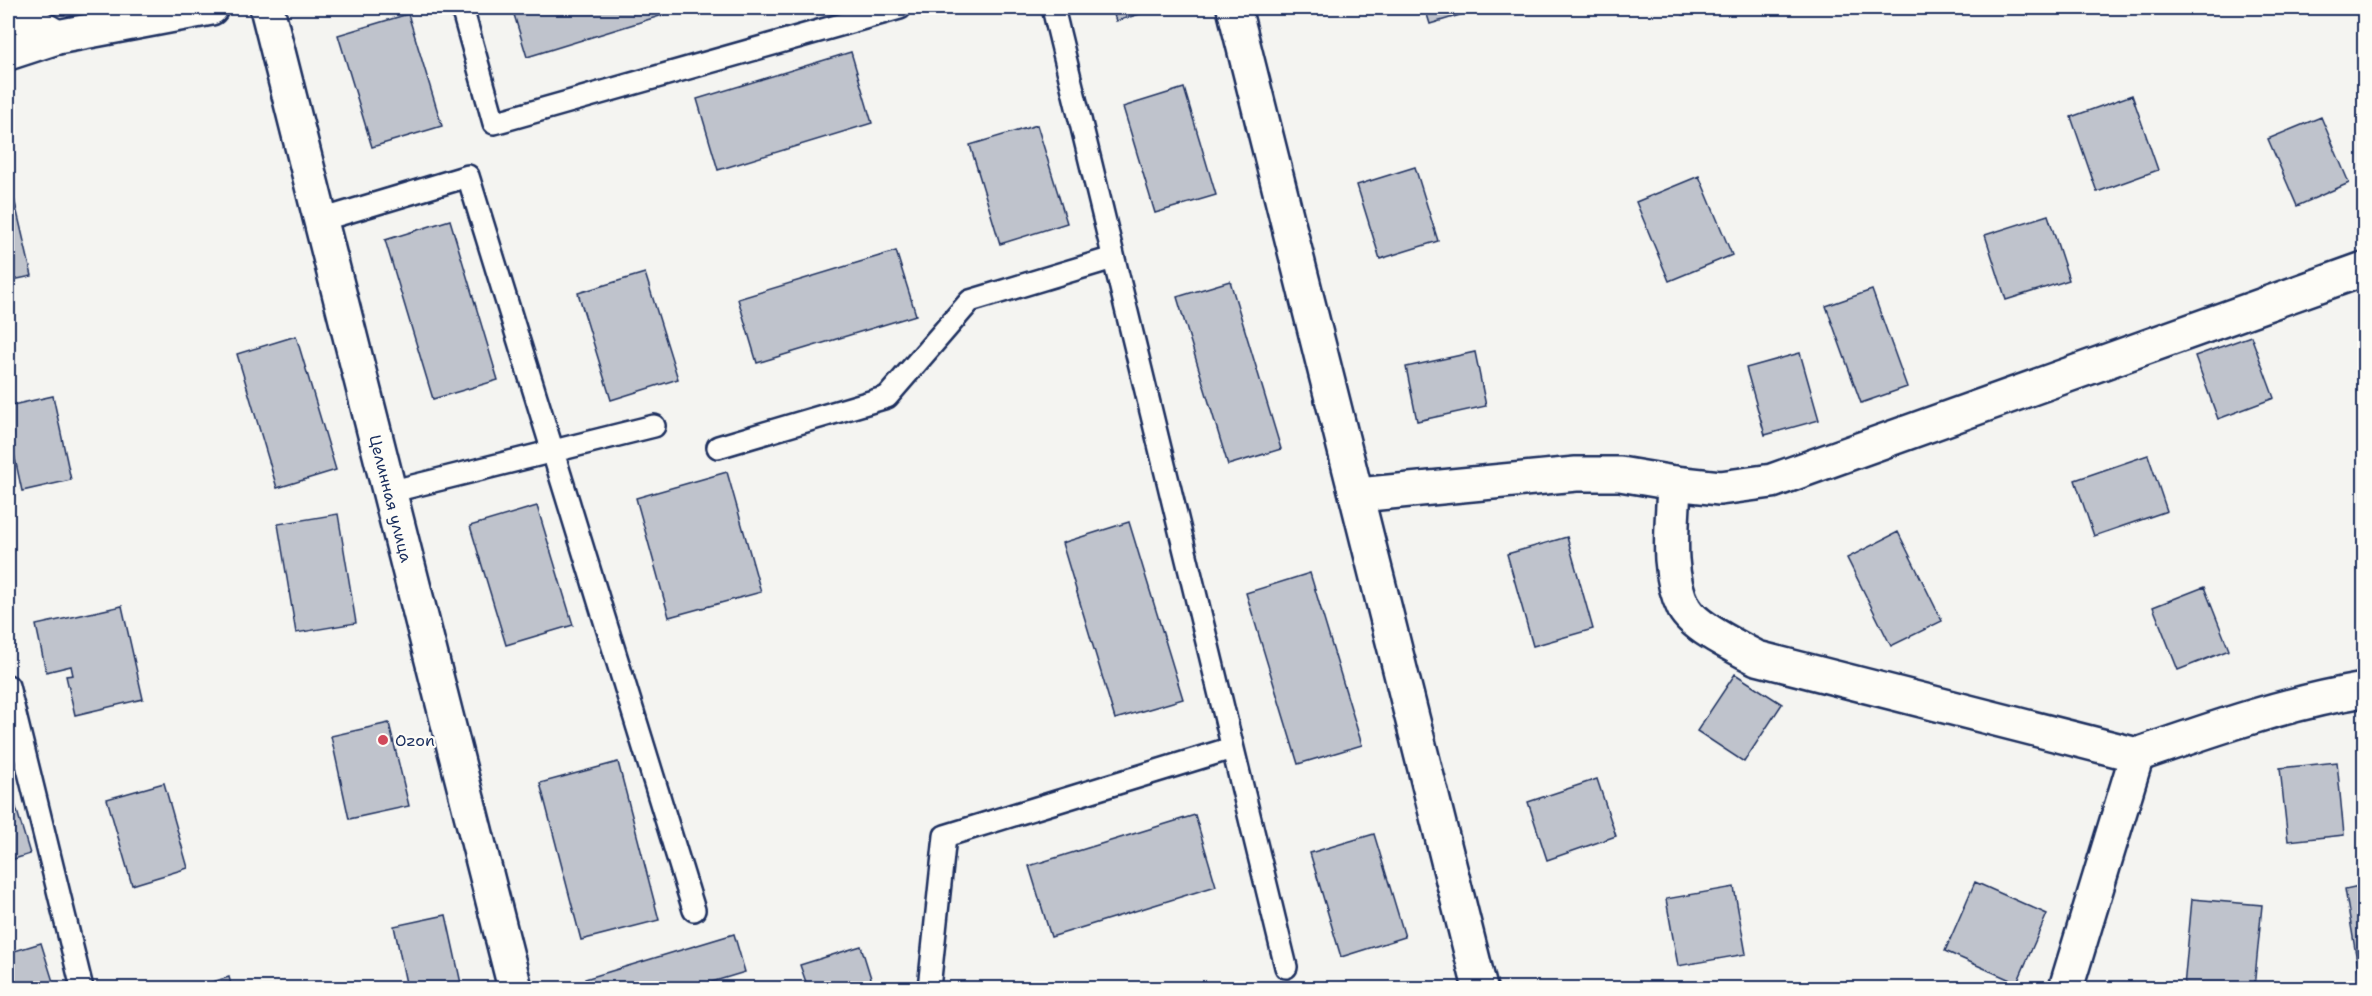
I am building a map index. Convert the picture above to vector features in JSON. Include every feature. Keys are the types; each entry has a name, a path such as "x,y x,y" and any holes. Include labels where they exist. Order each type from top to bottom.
{"street":[{"path":"8,8 57,37"},
{"path":"8,53 57,37 211,8"},
{"name":"Целинная улица","path":"267,8 514,988"},
{"path":"1234,8 1480,988"},
{"path":"1358,495 1576,474 1620,474 1719,488 1772,481 2364,269"},
{"path":"1674,483 1672,572 1685,609 1714,636 1757,658 2137,754 2248,716 2329,696 2364,690"},
{"path":"2066,988 2137,754"}],"lane":[{"path":"462,8 494,123 900,8"},
{"path":"1053,8 1286,967"},
{"path":"321,220 468,176 694,910"},
{"path":"718,447 887,397 970,301 1113,258"},
{"path":"389,492 654,426"},
{"path":"8,686 82,988"},
{"path":"928,988 945,836 1232,748"}],"building":[{"path":"512,8 661,8 663,15 527,57"},
{"path":"1112,8 1160,8 1116,21"},
{"path":"1425,8 1483,8 1430,24"},
{"path":"1680,8 1701,8 1683,15"},
{"path":"408,14 442,126 372,147 338,35"},
{"path":"851,52 872,123 718,170 697,99"},
{"path":"1184,88 1216,195 1155,213 1123,107"},
{"path":"2132,95 2158,170 2097,192 2071,117"},
{"path":"2321,117 2349,183 2297,206 2268,139"},
{"path":"1037,125 1067,223 1000,244 970,145"},
{"path":"1415,167 1438,241 1380,259 1357,185"},
{"path":"1699,176 1732,255 1669,281 1636,202"},
{"path":"12,190 32,276 8,281 8,191"},
{"path":"2048,215 2069,280 2006,300 1985,235"},
{"path":"450,220 498,380 433,399 385,240"},
{"path":"896,251 916,315 757,363 738,299"},
{"path":"645,273 678,379 611,400 578,293"},
{"path":"1230,281 1281,449 1228,465 1177,297"},
{"path":"1872,290 1907,387 1861,403 1826,306"},
{"path":"296,336 336,470 277,488 237,354"},
{"path":"2251,336 2274,398 2218,419 2195,356"},
{"path":"1475,352 1486,406 1417,421 1406,367"},
{"path":"1800,353 1819,420 1765,435 1746,368"},
{"path":"53,396 71,480 22,491 8,426 8,406"},
{"path":"2148,455 2167,511 2094,536 2075,480"},
{"path":"727,472 761,592 669,617 636,498"},
{"path":"537,506 573,625 506,645 470,526"},
{"path":"338,514 356,623 296,633 278,524"},
{"path":"1129,522 1183,699 1115,719 1062,543"},
{"path":"1898,532 1942,621 1891,646 1847,558"},
{"path":"1567,537 1593,629 1533,646 1507,554"},
{"path":"1310,573 1362,745 1298,764 1246,593"},
{"path":"2204,587 2229,650 2178,670 2153,607"},
{"path":"122,606 143,699 75,715 66,676 73,675 71,666 46,672 36,625"},
{"path":"1735,674 1782,704 1744,762 1697,731"},
{"path":"389,723 409,806 349,819 331,736"},
{"path":"618,762 659,920 581,940 540,783"},
{"path":"2337,762 2344,835 2288,841 2280,768"},
{"path":"1597,779 1616,836 1547,860 1528,802"},
{"path":"8,781 30,854 8,861"},
{"path":"164,783 188,868 132,885 107,799"},
{"path":"1195,815 1216,886 1051,937 1029,866"},
{"path":"1374,834 1405,937 1341,957 1310,853"},
{"path":"1975,882 2047,914 2017,983 1945,951"},
{"path":"2364,885 2364,984 2361,985 2345,889"},
{"path":"1734,887 1746,954 1678,966 1666,899"},
{"path":"2192,899 2262,905 2254,988 2184,987"},
{"path":"446,915 462,988 407,988 394,926"},
{"path":"734,934 745,972 692,988 588,988 585,979"},
{"path":"41,943 55,988 8,988 8,953"},
{"path":"861,946 874,988 808,988 800,965"},
{"path":"229,977 232,988 193,988"}],"place":[{"name":"Ozon","path":"383,740"}]}
